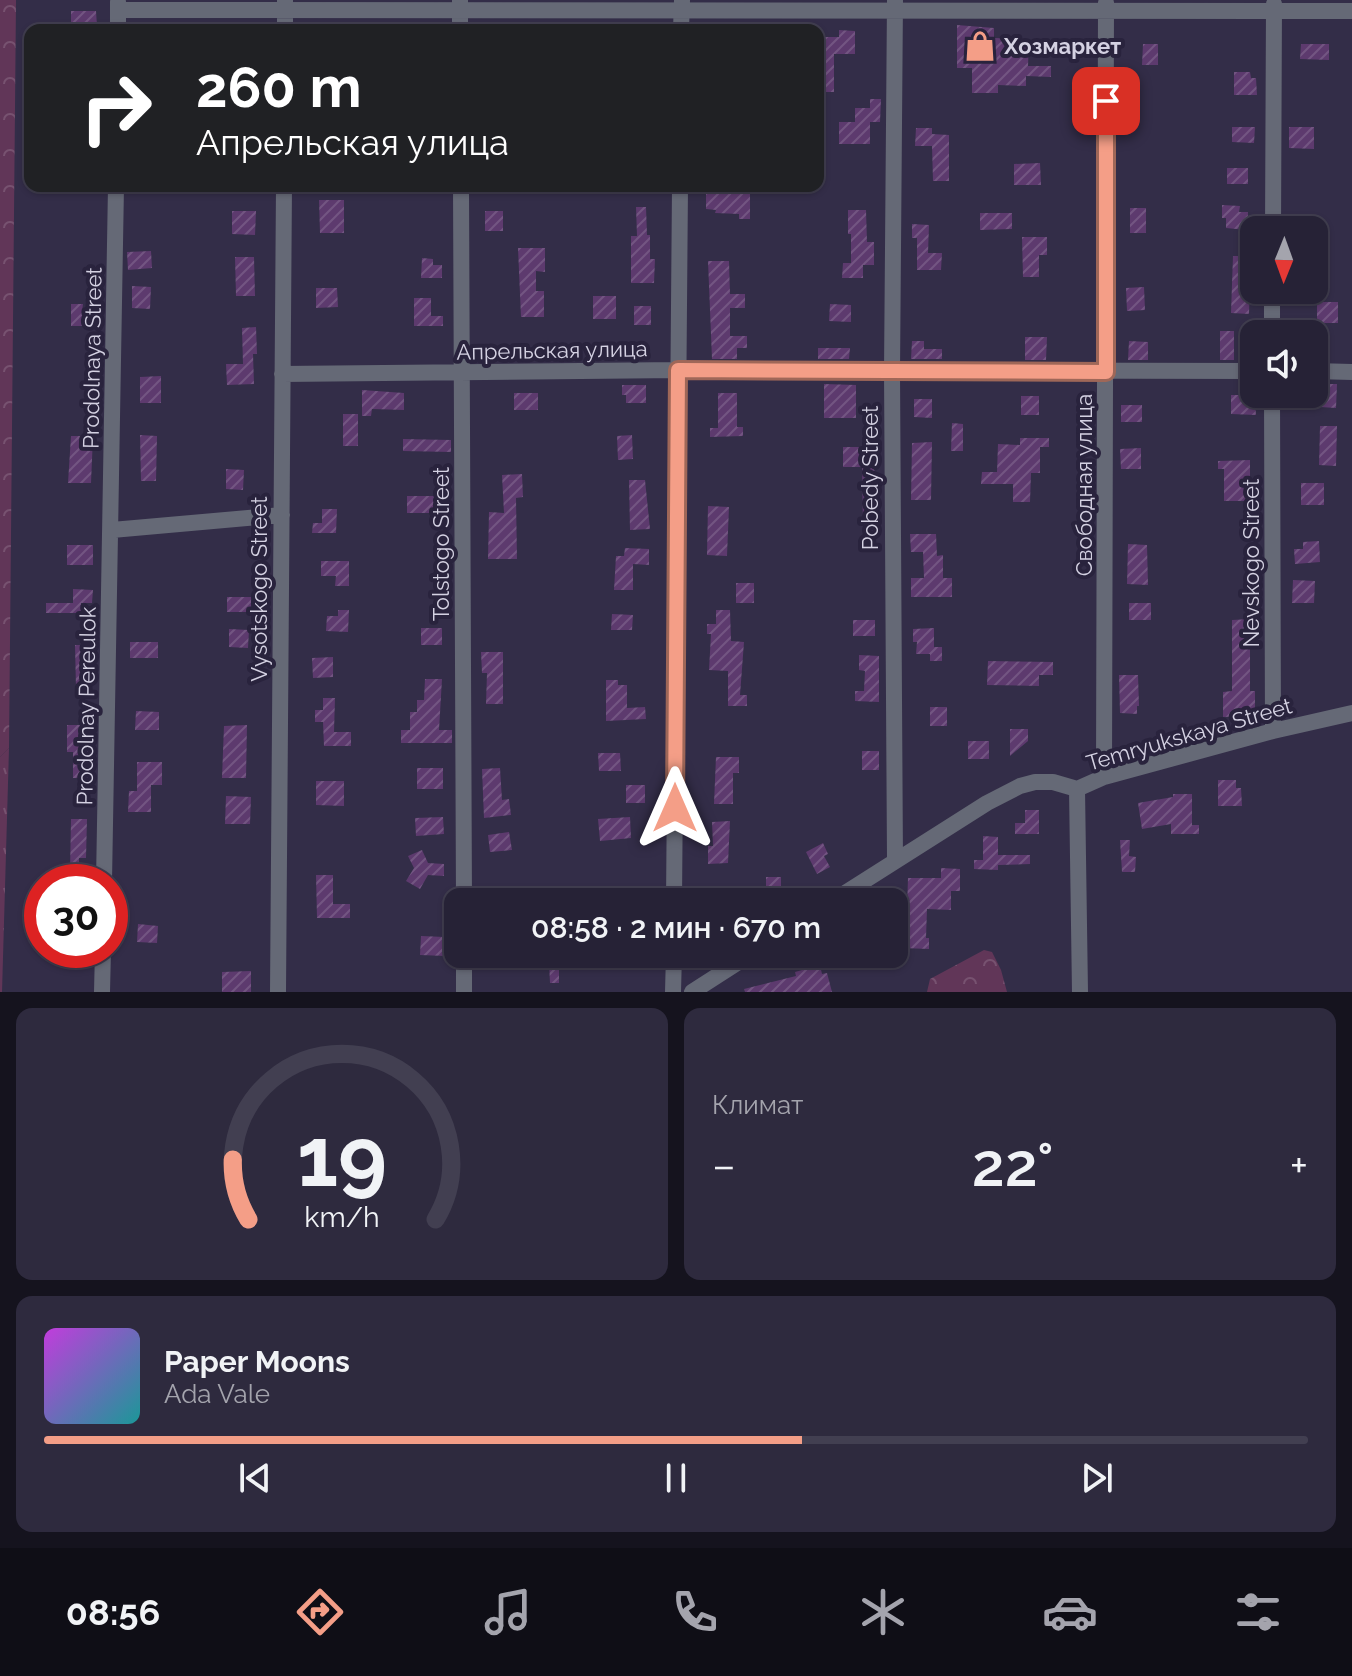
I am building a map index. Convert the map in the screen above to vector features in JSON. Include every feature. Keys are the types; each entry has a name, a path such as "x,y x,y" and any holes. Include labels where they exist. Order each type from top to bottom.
{"street":[{"path":"118,5 1274,6 1352,11"},
{"name":"Pobedy Street","path":"895,6 892,372 895,861"},
{"name":"Свободная улица","path":"1104,777 1106,6"},
{"path":"1273,216 1274,6"},
{"name":"Prodolnaya Street","path":"112,530 116,192"},
{"name":"Vysotskogo Street","path":"278,992 284,192"},
{"name":"Tolstogo Street","path":"461,192 464,888"},
{"path":"674,888 680,192"},
{"name":"Апрельская улица","path":"282,374 678,370 1240,371"},
{"path":"1328,371 1352,372"},
{"name":"Nevskogo Street","path":"1272,408 1273,731"},
{"path":"112,530 282,515"},
{"name":"Prodolnay Pereulok","path":"104,864 112,530"},
{"name":"Temryukskaya Street","path":"853,888 987,803 1020,786 1053,782 1077,789 1104,777 1352,713"},
{"path":"1077,789 1080,992"},
{"path":"102,992 103,968"},
{"path":"464,968 464,992"},
{"path":"673,992 674,968"},
{"path":"692,992 729,968"}],"green space":[{"path":"0,0 16,0 9,748 0,757"},
{"path":"9,748 2,992 0,992 0,757"},
{"path":"984,950 992,952 1007,992 927,992 930,979"}],"building":[{"path":"71,11 96,11 97,24 71,24"},
{"path":"957,25 994,28 994,38 1029,39 1028,66 1051,66 1051,77 1026,76 1026,86 998,85 998,93 972,93 972,68 957,68"},
{"path":"839,30 855,31 855,54 834,54 834,92 824,92 824,37 839,37"},
{"path":"1143,44 1158,44 1158,65 1142,65"},
{"path":"1301,44 1329,44 1329,60 1300,59"},
{"path":"1234,72 1250,72 1251,78 1256,78 1257,95 1234,95"},
{"path":"870,99 881,99 880,122 870,122 870,144 839,144 839,122 855,122 855,108 870,108"},
{"path":"1232,127 1255,127 1254,143 1232,142"},
{"path":"1289,127 1314,127 1314,149 1289,148"},
{"path":"916,128 932,128 932,134 949,135 949,181 933,181 932,146 915,146"},
{"path":"1040,163 1041,185 1014,185 1014,164"},
{"path":"1227,168 1248,168 1248,184 1227,184"},
{"path":"706,192 750,192 750,219 739,219 739,214 715,213 716,210 706,209"},
{"path":"319,200 344,200 344,233 320,233"},
{"path":"1222,205 1240,206 1239,212 1248,212 1248,216 1240,216 1240,229 1226,228 1226,218 1222,218"},
{"path":"636,207 646,207 650,259 655,259 654,283 631,283 631,236 637,236"},
{"path":"1130,208 1146,208 1146,233 1130,233"},
{"path":"848,210 866,210 867,242 874,242 874,265 863,265 863,278 842,278 843,263 851,263"},
{"path":"232,211 256,211 255,235 232,234"},
{"path":"485,211 503,211 503,231 485,231"},
{"path":"980,213 1012,213 1012,229 980,230"},
{"path":"912,224 929,225 928,253 942,253 941,270 917,270 917,238 912,238"},
{"path":"1022,237 1047,237 1047,255 1039,255 1039,277 1023,277"},
{"path":"518,248 545,248 545,272 536,271 536,291 544,291 544,317 521,317"},
{"path":"151,251 152,268 128,270 127,252"},
{"path":"1233,256 1240,256 1240,304 1249,304 1249,314 1231,313"},
{"path":"235,257 254,257 255,296 236,296"},
{"path":"422,258 433,259 433,265 442,265 442,278 421,278"},
{"path":"708,261 729,261 730,294 745,294 745,308 730,308 730,336 747,336 747,348 737,348 737,359 712,359"},
{"path":"132,286 151,287 150,309 132,308"},
{"path":"1144,287 1145,310 1127,311 1126,288"},
{"path":"316,288 337,288 338,307 316,308"},
{"path":"593,296 616,296 616,319 593,319"},
{"path":"414,298 431,298 431,316 443,316 443,326 414,326"},
{"path":"1338,302 1338,323 1317,320 1317,304"},
{"path":"71,304 83,304 82,312 95,312 95,326 71,326"},
{"path":"830,304 851,305 851,322 829,321"},
{"path":"634,306 651,306 651,325 634,325"},
{"path":"256,327 254,384 227,385 226,364 243,364 242,328"},
{"path":"1220,331 1234,331 1234,360 1220,360"},
{"path":"1025,337 1047,337 1046,360 1025,360"},
{"path":"912,341 924,341 924,349 942,349 942,359 911,359"},
{"path":"1129,341 1148,342 1148,360 1128,360"},
{"path":"818,348 850,348 849,359 818,359"},
{"path":"161,376 161,403 140,403 140,377"},
{"path":"824,384 856,385 856,418 824,418"},
{"path":"1328,384 1337,384 1336,408 1328,408"},
{"path":"622,385 646,385 646,403 626,403"},
{"path":"362,390 404,393 404,410 372,409 371,416 362,416"},
{"path":"514,393 538,393 538,410 514,410"},
{"path":"718,393 737,393 737,427 743,427 743,436 710,437 710,428 718,428"},
{"path":"1231,395 1240,395 1240,408 1256,408 1256,415 1231,414"},
{"path":"1021,396 1039,396 1039,415 1021,415"},
{"path":"914,399 932,399 932,418 914,417"},
{"path":"1121,405 1142,405 1142,422 1121,422"},
{"path":"343,414 358,414 358,446 343,446"},
{"path":"952,423 963,424 963,451 951,451"},
{"path":"1320,426 1337,426 1336,466 1319,465"},
{"path":"140,435 157,436 156,481 141,481"},
{"path":"632,435 633,459 618,460 617,436"},
{"path":"71,436 93,436 91,483 68,483"},
{"path":"1020,438 1049,438 1049,447 1040,447 1040,473 1031,473 1030,502 1013,502 1013,484 981,484 982,472 997,472 998,444 1020,445"},
{"path":"403,439 451,440 451,452 403,451"},
{"path":"932,442 931,500 911,500 912,443"},
{"path":"843,447 875,447 874,483 879,483 878,531 863,530 862,467 843,467"},
{"path":"1141,448 1141,469 1121,469 1120,449"},
{"path":"1250,460 1250,484 1255,485 1255,501 1224,501 1224,469 1218,469 1218,461"},
{"path":"226,469 244,470 243,490 226,489"},
{"path":"522,474 523,497 516,498 517,559 488,559 489,512 504,513 502,475"},
{"path":"629,480 645,480 650,529 630,530"},
{"path":"1301,483 1324,483 1324,505 1301,505"},
{"path":"407,496 434,496 434,513 407,513"},
{"path":"708,506 729,507 727,556 707,555"},
{"path":"322,509 337,509 336,533 312,533 313,523 322,523"},
{"path":"910,534 936,534 937,556 943,555 943,578 952,578 952,597 911,597 911,578 924,578 923,552 911,552"},
{"path":"1319,541 1320,562 1295,564 1294,549 1303,549 1303,542"},
{"path":"1128,544 1147,545 1148,585 1127,584"},
{"path":"67,545 93,545 93,565 67,565"},
{"path":"625,548 649,549 649,565 633,564 633,590 614,590 616,556 624,556"},
{"path":"321,561 349,561 349,586 335,586 336,576 321,576"},
{"path":"1293,580 1315,581 1314,603 1292,603"},
{"path":"736,583 754,583 754,603 736,603"},
{"path":"73,589 93,590 92,603 81,603 81,613 46,613 46,603 73,603"},
{"path":"227,597 251,597 251,612 227,612"},
{"path":"1129,603 1151,603 1151,620 1129,620"},
{"path":"338,610 349,610 348,632 326,631 327,616 338,616"},
{"path":"716,610 730,610 731,641 744,642 740,695 747,695 747,706 728,706 728,671 709,670 711,634 707,634 707,624 716,624"},
{"path":"612,614 633,615 632,630 611,630"},
{"path":"1250,619 1250,691 1255,691 1255,716 1223,717 1223,692 1232,691 1232,620"},
{"path":"853,620 875,620 875,636 853,636"},
{"path":"421,628 442,628 442,645 421,645"},
{"path":"934,628 934,647 942,647 942,661 930,661 930,654 916,654 917,642 913,642 913,629"},
{"path":"229,629 249,630 248,648 229,647"},
{"path":"130,642 158,642 158,658 130,658"},
{"path":"75,645 91,645 91,688 76,688"},
{"path":"481,652 503,652 503,704 486,704 487,673 482,673"},
{"path":"859,655 879,656 879,702 855,701 855,691 864,691 865,671 859,670"},
{"path":"333,657 333,677 313,678 312,658"},
{"path":"988,661 1053,662 1053,675 1039,675 1039,686 987,685"},
{"path":"1119,675 1138,675 1137,714 1120,713"},
{"path":"425,679 442,679 439,730 452,730 452,743 401,743 401,730 410,730 410,712 417,712 417,700 424,700"},
{"path":"606,680 618,680 618,685 627,685 627,708 645,707 646,719 606,721"},
{"path":"323,698 335,698 334,732 351,732 351,746 324,746 323,722 315,722 315,710 323,710"},
{"path":"930,707 947,707 947,726 930,726"},
{"path":"136,711 159,712 159,730 135,730"},
{"path":"67,725 88,725 89,778 73,778 73,752 67,752"},
{"path":"247,725 246,778 222,778 224,726"},
{"path":"1010,729 1028,729 1028,741 1010,756"},
{"path":"968,741 989,741 989,759 968,759"},
{"path":"862,751 879,751 879,770 862,770"},
{"path":"598,753 620,753 621,771 599,771"},
{"path":"716,757 739,757 739,773 733,773 733,804 714,804"},
{"path":"137,762 162,762 162,785 151,785 151,812 128,812 129,791 137,791"},
{"path":"417,768 443,768 443,789 417,789"},
{"path":"500,768 502,800 509,799 511,815 484,818 482,769"},
{"path":"1218,780 1236,780 1236,788 1241,788 1242,806 1218,806"},
{"path":"316,781 344,781 344,806 316,805"},
{"path":"626,785 645,785 645,803 626,803"},
{"path":"1173,794 1192,794 1192,825 1199,825 1199,834 1171,834 1171,824 1142,829 1138,803 1173,797"},
{"path":"226,796 251,797 250,824 225,824"},
{"path":"1025,810 1039,810 1039,834 1015,834 1015,823 1025,823"},
{"path":"443,817 444,834 416,836 415,818"},
{"path":"630,817 631,838 600,841 598,819"},
{"path":"71,819 87,819 86,858 79,858 79,864 70,864"},
{"path":"730,821 728,863 708,864 708,846 713,846 712,822"},
{"path":"509,832 512,850 490,852 488,835"},
{"path":"983,836 998,837 998,855 1030,855 1030,864 998,865 998,870 974,869 974,860 983,860"},
{"path":"1120,840 1130,840 1129,856 1136,857 1135,872 1122,872"},
{"path":"823,843 828,854 824,856 830,867 817,874 806,852"},
{"path":"422,850 428,863 444,864 444,876 428,875 420,889 406,881 414,868 408,856"},
{"path":"941,868 960,869 960,891 951,891 951,910 927,909 926,938 929,938 929,949 908,948 908,878 941,878"},
{"path":"316,875 333,875 333,904 350,904 350,918 317,918"},
{"path":"766,877 781,877 781,888 766,888"},
{"path":"138,924 158,926 157,943 137,942"},
{"path":"421,936 444,937 444,956 420,955"},
{"path":"549,968 559,968 559,983 550,983"},
{"path":"821,968 822,974 827,973 832,992 745,992 744,989 796,976 795,972"},
{"path":"251,971 251,992 222,992 222,972"}],"place":[{"name":"Хозмаркет","path":"980,46"}],"route":[{"path":"675,808 678,370 1106,372 1106,101"}]}
